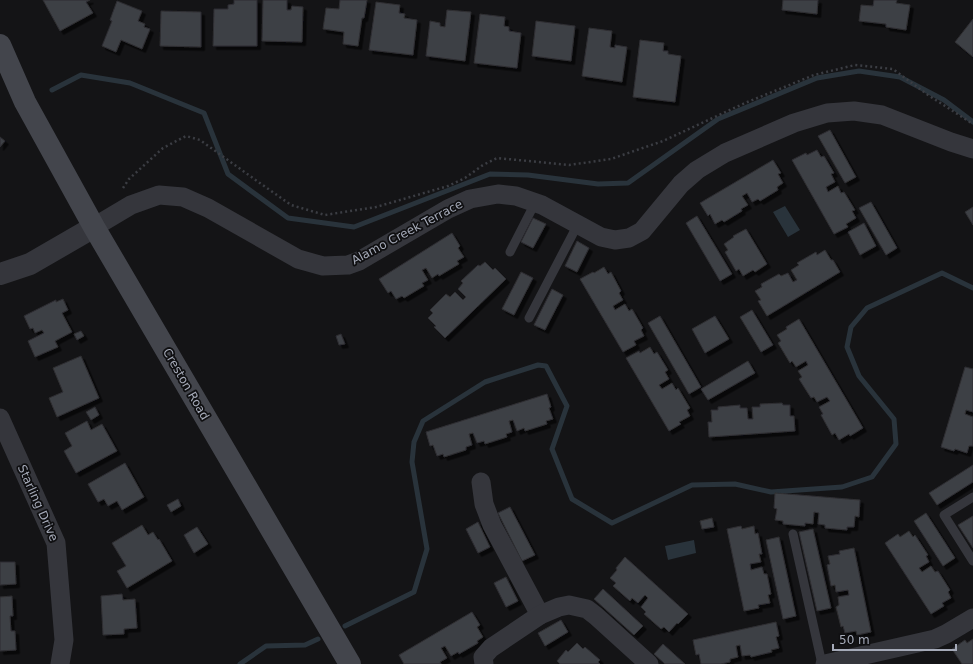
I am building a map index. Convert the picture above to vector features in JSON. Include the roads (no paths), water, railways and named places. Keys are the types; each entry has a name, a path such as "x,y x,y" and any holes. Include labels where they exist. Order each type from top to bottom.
{"main road":[{"name":"Creston Road","path":"0,45 25,102 94,227 350,664"},
{"name":"Creston Road","path":"0,72 25,102"}],"street":[{"name":"Alamo Creek Terrace","path":"94,227 131,205 159,195 183,196 208,208 298,259 323,266 348,265 359,261 448,208 470,199 498,194 516,196 542,205 601,237 615,240 629,238 642,231 681,184 697,170 725,153 794,123 827,113 854,110 882,114 951,142 973,149"},
{"path":"0,274 30,264 94,227"},
{"name":"Starling Drive","path":"0,418 56,543 64,640 60,664"},
{"path":"481,482 484,504 492,525 540,615"},
{"path":"484,664 483,657 491,648 540,615 559,607 569,605 587,609 649,664"},
{"path":"824,664 854,661 935,639 973,618"}],"lane":[{"path":"510,252 535,203"},
{"path":"529,318 578,224"},
{"path":"973,497 944,515 973,561"},
{"path":"793,534 824,664"}],"waterway":[{"path":"52,90 81,75 130,83 204,113 228,174 288,218 354,227 490,174 528,175 598,184 628,183 718,119 817,78 859,71 900,77 944,100 973,122"},
{"path":"345,626 414,592 427,549 412,462 414,442 423,421 485,382 538,365 546,366 567,406 552,449 572,499 612,523 692,485 735,484 771,492 842,487 872,477 896,444 894,419 859,376 847,347 851,327 867,308 942,273 973,288"},
{"path":"240,664 266,646 305,645 318,639"}]}
